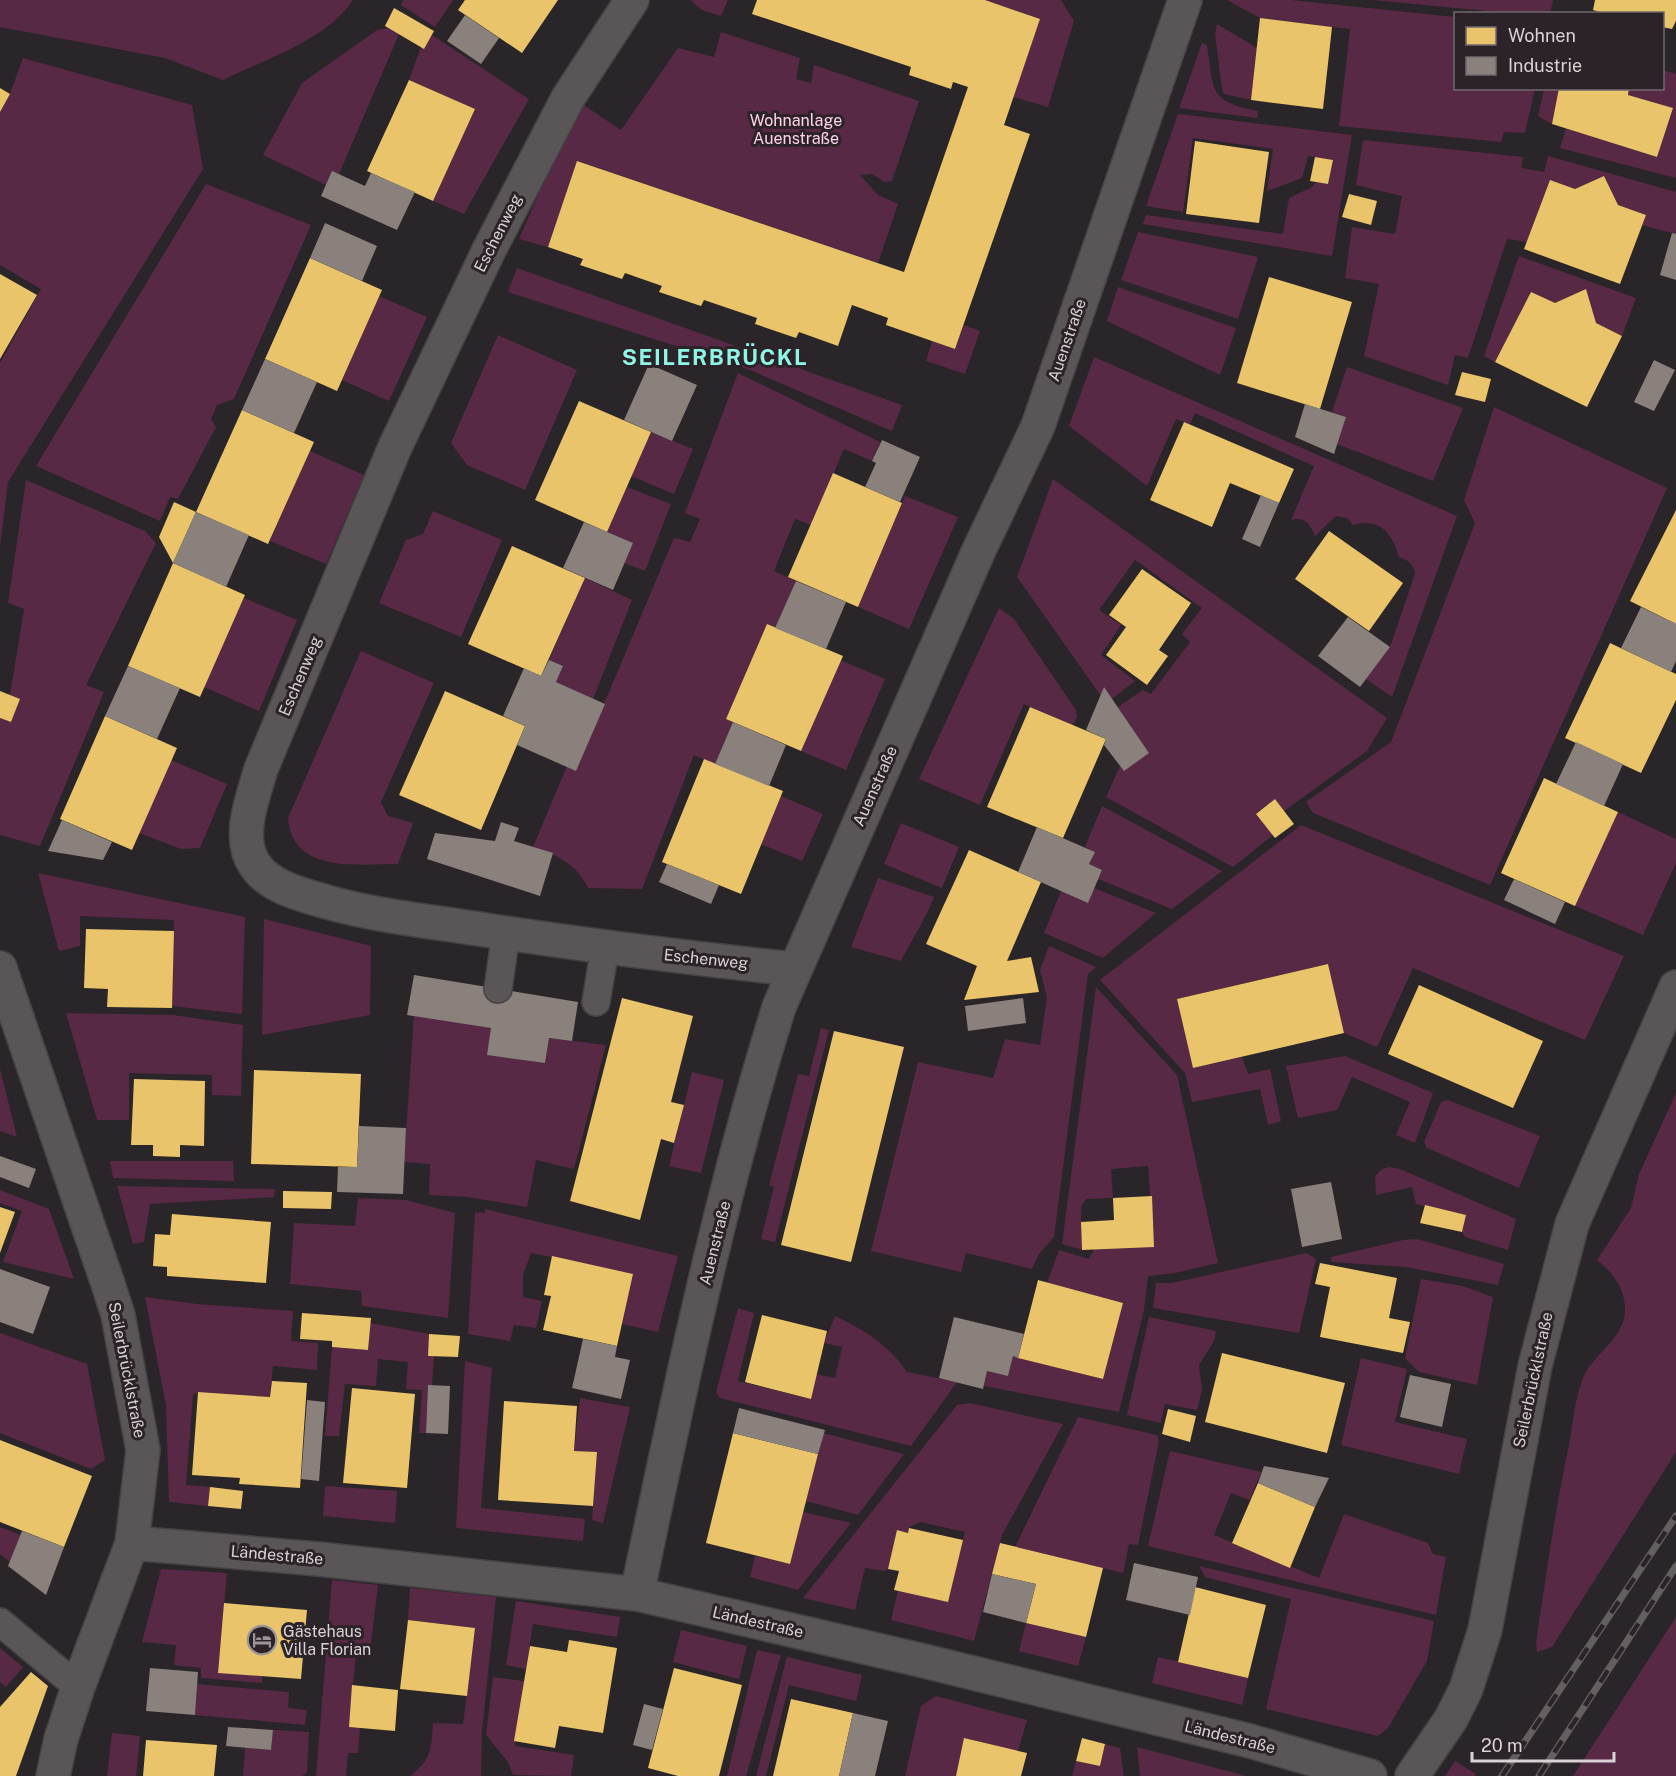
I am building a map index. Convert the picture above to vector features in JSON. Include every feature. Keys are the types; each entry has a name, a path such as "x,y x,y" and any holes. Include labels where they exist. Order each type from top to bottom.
{"street":[{"name":"Eschenweg","path":"633,0 568,98 489,250 395,447 261,769 251,804 246,839 255,866 284,888 328,903 605,948 794,969"},
{"name":"Auenstraße","path":"637,1594 681,1380 755,1083 794,969 979,550 1038,426 1185,0"},
{"name":"Seilerbrücklstraße","path":"0,968 118,1315 143,1450 132,1543 78,1687 53,1776"},
{"name":"Seilerbrücklstraße","path":"1412,1776 1451,1719 1466,1689 1485,1630 1535,1366 1572,1224 1676,987"},
{"name":"Ländestraße","path":"132,1543 318,1559 637,1594 920,1660 1250,1741 1370,1776"}],"lane":[{"path":"498,989 506,933"},
{"path":"596,1002 605,948"},
{"path":"0,1622 78,1687"}],"green space":[{"path":"0,0 353,0 342,14 312,37 223,80 165,58 0,27"},
{"path":"403,0 453,0 435,27 401,5"},
{"path":"690,0 728,0 721,16 702,10"},
{"path":"985,0 1061,0 1074,21 1048,107 1013,97 1040,19"},
{"path":"1227,0 1291,0 1454,17 1454,90 1535,90 1525,133 1504,132 1501,142 1339,126 1350,29 1260,18"},
{"path":"1373,0 1553,0 1550,12 1497,12"},
{"path":"1217,24 1257,48 1251,100 1224,94 1215,34"},
{"path":"388,28 399,34 339,174 326,185 263,155 302,83 377,30"},
{"name":"Wohnanlage Auenstraße","path":"721,32 800,58 796,79 811,83 814,65 919,101 892,181 885,182 872,174 860,175 878,195 898,204 878,263 578,161 548,247 519,239 564,135 582,104 621,130 678,48 714,57"},
{"path":"432,35 529,99 464,214 433,201 475,109 409,80 421,47 424,48"},
{"path":"1202,43 1207,45 1216,92 1230,103 1258,111 1257,118 1179,108"},
{"path":"23,58 192,105 203,169 8,482 0,547 0,363 41,289 0,265 0,112 10,94"},
{"path":"1664,70 1676,74 1676,178 1560,148 1566,128 1657,157 1673,108 1628,95 1629,90 1664,90"},
{"path":"1544,90 1559,90 1552,124 1538,116"},
{"path":"1178,114 1352,135 1332,256 1143,224 1146,215 1283,234 1289,198 1312,187 1316,182 1328,184 1333,160 1308,156 1302,178 1267,191 1273,149 1193,138 1183,212 1146,206"},
{"path":"1363,140 1523,157 1521,168 1544,172 1548,156 1676,192 1676,234 1642,225 1646,215 1618,205 1604,176 1575,189 1550,180 1527,242 1507,239 1468,358 1455,355 1448,385 1364,356 1379,284 1345,278 1352,227 1395,234 1402,196 1356,185"},
{"path":"206,184 311,225 234,399 217,405 211,419 216,427 178,499 170,497 160,521 36,466"},
{"path":"1138,232 1258,257 1238,319 1121,280"},
{"path":"1519,256 1636,298 1622,336 1531,292 1495,362 1484,356"},
{"path":"517,268 902,405 892,431 750,370 508,292"},
{"path":"1118,287 1236,328 1220,375 1107,321"},
{"path":"379,296 427,317 389,401 342,380"},
{"path":"964,325 980,331 965,374 926,361 932,341 955,349"},
{"path":"498,335 577,370 525,490 467,465 451,443"},
{"path":"1094,357 1457,516 1392,697 1366,679 1390,647 1415,574 1410,563 1399,557 1393,541 1384,529 1371,523 1353,525 1347,518 1336,516 1315,536 1303,520 1291,520 1314,466 1195,413 1190,424 1176,419 1147,486 1069,426"},
{"path":"1347,367 1463,408 1433,481 1337,444 1346,417 1332,412"},
{"path":"738,373 880,442 872,461 844,449 811,525 795,519 774,571 796,581 775,628 767,624 726,719 733,722 715,764 694,755 642,889 588,888 572,867 550,853 533,847 567,766 576,770 674,538 690,542 700,519 685,513"},
{"path":"1494,407 1667,488 1490,885 1313,813 1306,802 1391,742 1475,523 1464,500"},
{"path":"651,432 693,449 674,494 631,476"},
{"path":"310,451 364,475 326,564 270,541"},
{"path":"1053,479 1387,718 1367,751 1284,811 1275,799 1256,813 1273,835 1233,867 1106,797 1120,766 1124,770 1149,753 1118,707 1143,690 1151,694 1190,642 1182,634 1202,608 1135,560 1099,610 1121,625 1101,655 1135,681 1112,699 1104,687 1101,696 1017,577"},
{"path":"26,480 145,531 156,543 86,685 104,692 40,846 0,835 0,718 11,722 20,699 10,695 24,609 8,603"},
{"path":"627,487 671,504 645,571 624,563 633,543 607,532"},
{"path":"905,496 958,517 909,629 858,607"},
{"path":"433,511 502,540 461,637 379,603 406,540 423,534"},
{"path":"585,578 632,600 593,699 556,682 563,666 549,660"},
{"path":"244,598 297,620 259,711 204,687"},
{"path":"999,608 1014,619 1076,710 1077,717 1073,725 1024,704 980,805 919,779"},
{"path":"361,651 434,683 381,802 388,816 413,823 398,864 347,864 314,857 301,849 292,836 288,818"},
{"path":"840,660 885,679 846,770 801,751"},
{"path":"171,760 227,784 200,848 181,849 139,833"},
{"path":"781,796 823,814 802,861 761,844"},
{"path":"1102,806 1222,871 1172,909 1098,879 1102,870 1089,864 1094,852 1085,847"},
{"path":"1618,812 1676,839 1676,863 1643,935 1575,906"},
{"path":"901,823 959,847 942,888 884,864"},
{"path":"1301,825 1624,956 1585,1040 1413,968 1377,1047 1344,1033 1328,964 1177,999 1193,1068 1242,1057 1248,1074 1270,1069 1281,1121 1268,1125 1260,1089 1192,1102 1185,1073 1100,980"},
{"path":"38,873 245,917 242,1014 172,1006 174,920 80,916 80,946 59,951"},
{"path":"878,878 934,897 901,961 851,947"},
{"path":"1094,888 1156,913 1103,958 1044,933 1061,891"},
{"path":"264,919 371,946 370,1015 262,1035"},
{"path":"1049,946 1096,967 1088,974 1054,1237 1039,1254 1032,1269 966,1253 961,1272 871,1251 918,1062 993,1078 1005,1039 1040,1045 1047,998 1040,970"},
{"path":"1096,987 1177,1075 1218,1263 1175,1273 1148,1276 1144,1310 1119,1412 984,1386 987,1371 1008,1376 1013,1356 1103,1379 1123,1303 1047,1283 1059,1250 1089,1259 1094,1249 1154,1246 1148,1166 1111,1169 1113,1198 1086,1199 1081,1206 1082,1250 1062,1244"},
{"path":"66,1013 173,1015 243,1025 241,1096 212,1095 212,1075 129,1073 129,1120 97,1120"},
{"path":"414,1015 491,1028 488,1055 545,1063 549,1038 606,1045 574,1169 536,1160 527,1207 468,1197 429,1195 430,1164 404,1162"},
{"path":"821,1028 829,1030 775,1242 761,1239 774,1187 769,1185 798,1074 809,1076"},
{"path":"1345,1056 1433,1093 1415,1143 1396,1135 1410,1102 1352,1077 1337,1110 1298,1118 1286,1066"},
{"path":"0,1069 17,1137 0,1131"},
{"path":"692,1072 724,1080 701,1173 669,1166"},
{"path":"1676,1093 1676,1452 1552,1647 1537,1652 1536,1642 1551,1543 1578,1394 1588,1369 1614,1338 1624,1320 1624,1302 1620,1288 1613,1276 1597,1260 1631,1208 1639,1174"},
{"path":"1448,1100 1540,1136 1519,1188 1427,1148 1424,1142 1441,1102"},
{"path":"110,1161 233,1161 234,1181 113,1178"},
{"path":"1389,1167 1400,1169 1516,1219 1508,1250 1465,1237 1462,1232 1466,1215 1416,1204 1412,1187 1376,1195 1375,1176 1382,1169"},
{"path":"117,1186 275,1189 274,1197 150,1204 144,1242 133,1244"},
{"path":"0,1190 49,1209 74,1279 3,1262 22,1211 0,1203"},
{"path":"358,1198 406,1200 455,1213 448,1318 362,1306 361,1291 290,1284 294,1223 355,1226"},
{"path":"485,1209 678,1256 658,1332 622,1324 633,1274 531,1253 523,1275 523,1297 542,1301 536,1328 514,1325 510,1341 468,1334 475,1212 485,1213"},
{"path":"1417,1239 1504,1264 1498,1285 1406,1267 1332,1262 1331,1257 1403,1240"},
{"path":"1306,1253 1316,1259 1299,1333 1153,1308 1156,1283 1172,1283"},
{"path":"1421,1279 1463,1286 1493,1297 1477,1385 1419,1372 1405,1358"},
{"path":"145,1297 197,1304 293,1311 291,1341 318,1343 317,1370 273,1366 270,1397 198,1392 193,1395 186,1485 210,1487 208,1506 169,1502 166,1405"},
{"path":"738,1308 754,1313 738,1381 811,1399 816,1374 835,1378 842,1347 824,1343 835,1316 884,1346 907,1372 957,1382 911,1446 720,1398 716,1392"},
{"path":"1149,1317 1216,1331 1214,1341 1199,1365 1202,1390 1197,1410 1165,1404 1161,1423 1127,1415"},
{"path":"370,1323 429,1334 428,1355 434,1356 432,1386 428,1386 426,1433 419,1433 422,1390 406,1389 408,1362 378,1359 376,1386 345,1384 339,1436 325,1436 332,1347 368,1350"},
{"path":"0,1333 87,1364 105,1460 91,1469 0,1433"},
{"path":"1361,1358 1407,1369 1395,1422 1467,1439 1459,1474 1341,1445"},
{"path":"465,1361 492,1368 481,1508 585,1519 583,1541 456,1528"},
{"path":"580,1398 630,1407 603,1523 592,1520 597,1452 574,1451"},
{"path":"970,1403 1063,1424 1002,1535 974,1641 891,1620 898,1591 963,1540 965,1532 920,1522 909,1527 908,1533 897,1530 888,1569 885,1571 865,1568 855,1610 803,1598 957,1405"},
{"path":"1078,1417 1157,1435 1159,1441 1138,1545 1129,1544 1123,1573 1015,1547"},
{"path":"823,1433 904,1454 858,1515 806,1501"},
{"path":"1170,1451 1261,1472 1250,1500 1231,1493 1214,1535 1319,1578 1344,1514 1428,1543 1433,1554 1446,1557 1436,1615 1148,1546"},
{"path":"325,1486 397,1491 395,1523 323,1516"},
{"path":"803,1512 851,1523 798,1590 750,1577 755,1556 790,1564"},
{"path":"0,1527 21,1535 10,1562 0,1554"},
{"path":"1199,1566 1434,1621 1427,1661 1388,1728 1378,1736 1266,1709 1291,1599 1205,1577"},
{"path":"161,1569 227,1573 218,1672 262,1676 262,1683 201,1678 201,1668 174,1665 176,1645 142,1642"},
{"path":"332,1580 378,1585 371,1643 356,1654 349,1727 360,1728 358,1753 348,1753 346,1776 316,1776"},
{"path":"410,1588 496,1597 482,1732 481,1776 410,1776 423,1764 429,1753 433,1723 463,1724 475,1628 408,1620"},
{"path":"516,1601 620,1617 617,1637 533,1624 526,1669 506,1665"},
{"path":"1676,1617 1676,1776 1573,1776"},
{"path":"1026,1623 1086,1637 1078,1666 1019,1651"},
{"path":"681,1630 747,1646 739,1679 673,1662"},
{"path":"0,1648 23,1667 6,1687 0,1682"},
{"path":"757,1650 781,1655 746,1776 727,1776"},
{"path":"787,1657 862,1675 856,1701 789,1685 766,1776 756,1776"},
{"path":"1158,1657 1248,1678 1242,1705 1152,1683"},
{"path":"493,1677 524,1681 515,1746 574,1755 571,1776 513,1775 508,1762 486,1735"},
{"path":"197,1684 289,1692 288,1708 307,1710 305,1725 195,1715"},
{"path":"936,1696 1027,1720 1018,1751 965,1738 956,1776 905,1776 921,1706"},
{"path":"273,1730 309,1732 307,1773 302,1776 243,1776 245,1748 271,1750"},
{"path":"112,1733 140,1736 136,1776 107,1776"},
{"path":"1105,1744 1120,1748 1124,1776 1072,1776 1076,1761 1100,1766"},
{"path":"1137,1747 1246,1776 1140,1776"},
{"path":"1455,1761 1476,1774 1475,1776 1445,1776"}],"building: Wohnen":[{"path":"465,0 558,0 522,53 458,10"},
{"path":"757,0 985,0 1040,19 1004,125 1030,134 955,349 886,325 888,318 852,305 838,346 799,332 796,338 755,324 757,318 704,300 701,306 659,292 662,286 625,273 622,279 580,265 583,259 548,247 577,161 904,272 968,87 953,82 951,89 909,75 911,67 752,14"},
{"path":"1595,0 1676,0 1676,21 1672,29 1664,27 1664,12 1600,12 1593,10"},
{"path":"394,8 434,31 424,49 385,26"},
{"path":"1260,18 1332,27 1323,109 1251,100"},
{"path":"409,80 475,109 433,201 367,171"},
{"path":"0,88 10,94 0,112"},
{"path":"1559,90 1629,90 1628,95 1673,108 1657,157 1552,124"},
{"path":"1195,141 1269,152 1259,223 1186,214"},
{"path":"1315,157 1333,160 1328,184 1310,181"},
{"path":"1604,176 1618,205 1646,215 1620,284 1524,249 1550,180 1575,189"},
{"path":"1349,194 1377,201 1371,225 1342,217"},
{"path":"310,258 382,290 337,391 265,359"},
{"path":"0,274 37,295 0,359"},
{"path":"1269,277 1352,302 1320,409 1237,383"},
{"path":"1586,289 1596,323 1622,336 1587,407 1495,362 1531,292 1555,303"},
{"path":"1462,372 1491,379 1485,402 1455,395"},
{"path":"579,401 651,432 607,532 535,500"},
{"path":"242,410 314,442 268,544 196,512"},
{"path":"1184,422 1294,469 1279,503 1230,483 1212,527 1150,500"},
{"path":"833,473 902,503 858,607 788,577"},
{"path":"174,502 196,512 173,563 159,537"},
{"path":"1676,510 1676,624 1630,601"},
{"path":"1329,531 1403,583 1369,631 1295,579"},
{"path":"512,546 585,578 541,676 468,644"},
{"path":"173,563 245,595 200,697 128,666"},
{"path":"1142,569 1191,603 1159,650 1168,656 1147,685 1106,655 1126,627 1109,615"},
{"path":"767,624 843,656 801,751 726,719"},
{"path":"1610,643 1676,674 1676,700 1641,773 1565,738"},
{"path":"0,691 20,699 11,722 0,718"},
{"path":"445,691 525,726 481,830 399,795"},
{"path":"1030,707 1106,739 1063,838 987,807"},
{"path":"105,716 177,748 132,850 60,819"},
{"path":"704,759 783,791 741,894 662,862"},
{"path":"1544,778 1618,812 1575,906 1501,873"},
{"path":"1275,799 1294,824 1275,838 1256,814"},
{"path":"969,850 1041,882 1007,961 1031,957 1039,992 964,1000 977,966 926,944"},
{"path":"86,929 174,931 172,1008 107,1007 108,989 84,988"},
{"path":"1328,964 1344,1033 1193,1068 1177,999"},
{"path":"1419,985 1543,1041 1513,1108 1388,1054"},
{"path":"622,998 693,1016 671,1102 684,1105 674,1143 661,1139 640,1220 570,1201"},
{"path":"834,1031 904,1047 851,1262 781,1245"},
{"path":"254,1070 361,1074 357,1167 251,1164"},
{"path":"134,1079 205,1081 204,1146 180,1145 180,1157 153,1156 153,1145 131,1145"},
{"path":"283,1191 332,1192 331,1209 283,1208"},
{"path":"1152,1196 1154,1247 1082,1250 1081,1222 1114,1220 1113,1198"},
{"path":"1425,1205 1466,1215 1462,1232 1420,1223"},
{"path":"0,1207 15,1212 0,1253"},
{"path":"172,1214 271,1222 266,1283 167,1276 167,1267 153,1266 155,1234 170,1235"},
{"path":"552,1256 633,1274 617,1346 543,1330 551,1296 544,1295"},
{"path":"1320,1263 1397,1278 1389,1318 1410,1322 1403,1353 1320,1337 1330,1287 1315,1284"},
{"path":"1038,1280 1123,1303 1103,1379 1018,1358"},
{"path":"302,1313 371,1318 368,1350 332,1347 332,1341 300,1339"},
{"path":"762,1315 827,1331 811,1399 745,1382"},
{"path":"429,1334 460,1336 458,1357 428,1356"},
{"path":"1222,1353 1345,1383 1327,1453 1205,1422"},
{"path":"272,1381 307,1383 300,1488 239,1484 240,1478 192,1475 198,1392 270,1397"},
{"path":"352,1388 415,1394 407,1488 343,1483"},
{"path":"504,1401 577,1406 574,1451 597,1452 593,1506 498,1500"},
{"path":"1168,1409 1196,1416 1190,1442 1162,1434"},
{"path":"733,1433 818,1454 790,1564 706,1543"},
{"path":"0,1440 92,1476 64,1547 0,1522"},
{"path":"1258,1483 1315,1507 1290,1568 1232,1543"},
{"path":"210,1487 243,1491 241,1509 208,1506"},
{"path":"909,1528 963,1540 948,1602 894,1590 899,1571 888,1569 897,1530 908,1533"},
{"path":"1000,1543 1103,1568 1086,1637 1026,1623 1036,1584 992,1574"},
{"path":"1195,1587 1266,1605 1248,1678 1178,1662"},
{"name":"Gästehaus Villa Florian","path":"224,1603 307,1610 301,1679 218,1673"},
{"path":"408,1620 475,1628 467,1696 400,1689"},
{"path":"569,1640 617,1648 603,1733 559,1726 555,1748 514,1741 530,1646 567,1652"},
{"path":"674,1668 742,1685 719,1776 678,1776 648,1768"},
{"path":"31,1672 48,1686 16,1776 0,1776 0,1707"},
{"path":"352,1685 398,1690 395,1731 349,1727"},
{"path":"791,1699 853,1713 839,1776 773,1776"},
{"path":"964,1738 1027,1753 1021,1776 956,1776"},
{"path":"1082,1738 1105,1744 1100,1766 1076,1761"},
{"path":"146,1740 217,1745 214,1776 143,1776"}],"building: Industrie":[{"path":"465,15 499,38 481,64 447,41"},
{"path":"332,171 365,186 371,173 415,192 397,230 321,196"},
{"path":"325,223 377,246 362,281 310,258"},
{"path":"1672,233 1676,234 1676,280 1660,275"},
{"path":"265,359 317,382 294,433 242,410"},
{"path":"1654,360 1675,370 1654,411 1634,402"},
{"path":"649,364 697,385 672,441 624,420"},
{"path":"1305,404 1346,417 1334,454 1295,437"},
{"path":"882,440 920,457 900,502 865,487 876,463 872,461"},
{"path":"1261,495 1279,503 1260,547 1242,539"},
{"path":"196,512 249,535 226,587 173,563"},
{"path":"584,522 633,543 613,590 563,568"},
{"path":"796,581 846,602 826,649 775,628"},
{"path":"1641,607 1676,624 1676,661 1671,672 1621,648"},
{"path":"1348,617 1390,647 1360,687 1318,656"},
{"path":"549,660 563,666 556,682 605,704 576,771 517,745 525,726 503,716 524,668 541,676"},
{"path":"128,666 180,688 157,739 105,716"},
{"path":"1104,687 1149,753 1124,771 1104,745 1106,739 1086,730"},
{"path":"733,722 786,745 769,786 715,764"},
{"path":"1576,742 1623,764 1604,806 1556,784"},
{"path":"62,820 112,842 103,860 48,851"},
{"path":"501,822 519,828 514,841 553,853 540,896 427,859 435,833 495,841"},
{"path":"1037,827 1095,852 1089,864 1102,870 1088,903 1018,872"},
{"path":"667,864 719,885 711,904 659,882"},
{"path":"1514,879 1565,902 1555,924 1504,900"},
{"path":"414,975 578,1002 572,1041 549,1038 545,1063 487,1055 491,1028 407,1015"},
{"path":"1023,998 1026,1023 968,1031 965,1006"},
{"path":"359,1126 406,1128 403,1194 337,1192 338,1167 357,1167"},
{"path":"0,1156 36,1169 29,1188 0,1177"},
{"path":"1331,1182 1342,1239 1302,1247 1291,1189"},
{"path":"0,1269 50,1287 33,1334 0,1322"},
{"path":"954,1317 1024,1334 1018,1358 1013,1356 1008,1376 987,1371 983,1389 939,1378"},
{"path":"583,1339 617,1346 615,1357 630,1360 621,1399 572,1388"},
{"path":"1410,1375 1451,1384 1442,1427 1400,1417"},
{"path":"428,1385 450,1386 448,1434 426,1433"},
{"path":"307,1400 325,1402 319,1481 301,1479"},
{"path":"739,1408 825,1430 818,1454 733,1433"},
{"path":"1264,1466 1329,1478 1315,1507 1258,1483"},
{"path":"22,1531 64,1547 46,1595 8,1566"},
{"path":"1134,1563 1198,1577 1190,1615 1126,1600"},
{"path":"992,1574 1036,1584 1026,1623 983,1612"},
{"path":"150,1668 198,1672 195,1715 146,1711"},
{"path":"644,1704 663,1709 652,1750 633,1745"},
{"path":"853,1713 888,1721 875,1776 839,1776"},
{"path":"228,1727 273,1730 271,1750 226,1746"}],"railway":[{"path":"1502,1776 1676,1516"},
{"path":"1539,1776 1676,1566"}],"place":[{"name":"Gästehaus Villa Florian","path":"262,1640"}],"district":[{"name":"SEILERBRÜCKL","path":"715,357"}]}
